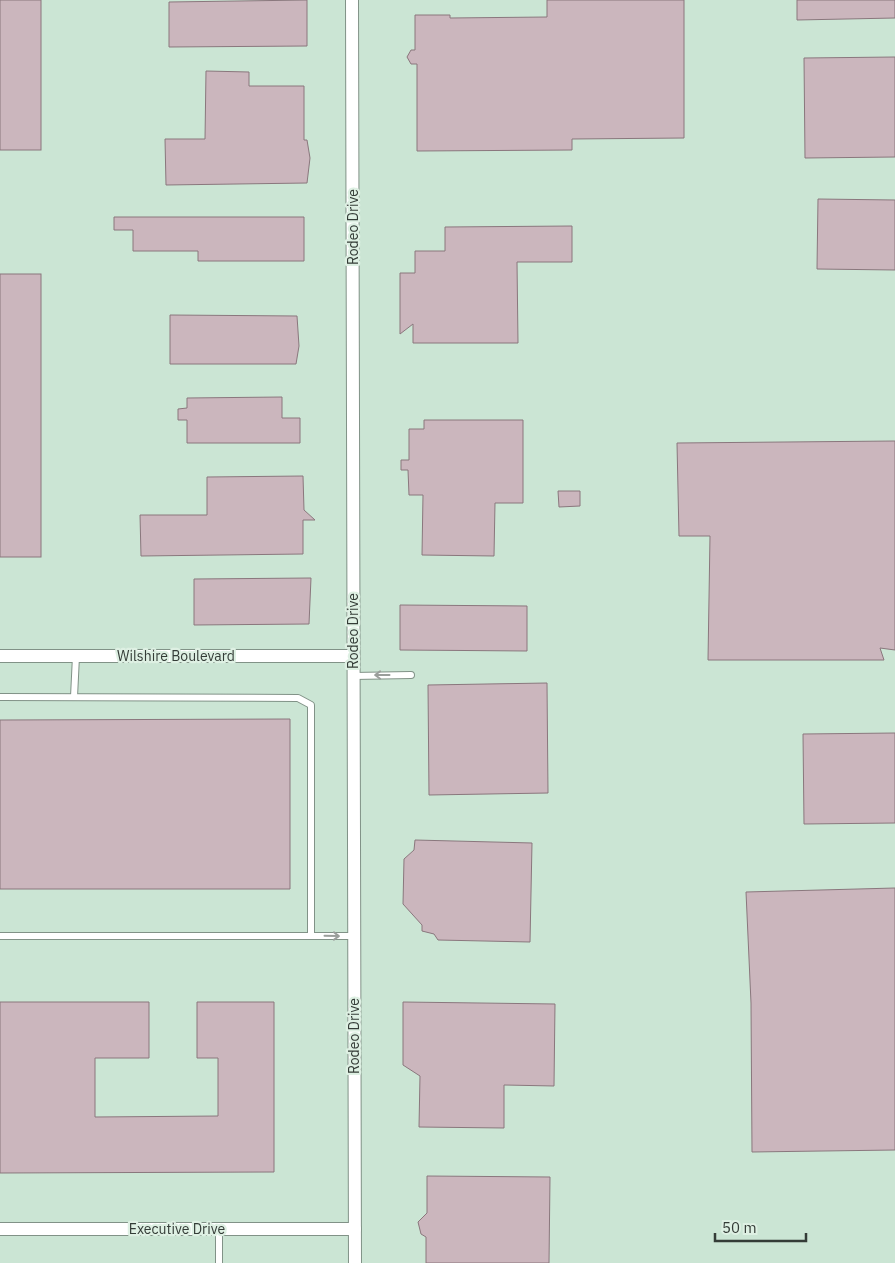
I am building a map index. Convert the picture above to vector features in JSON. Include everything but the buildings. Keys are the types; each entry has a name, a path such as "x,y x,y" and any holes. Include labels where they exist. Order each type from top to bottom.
{"street":[{"name":"Rodeo Drive","path":"352,0 355,1263"},
{"name":"Wilshire Boulevard","path":"0,656 353,656"},
{"name":"Executive Drive","path":"0,1229 355,1229"}],"lane":[{"path":"74,697 76,656"},
{"path":"353,676 411,675"},
{"path":"0,697 298,698 311,705 311,936"},
{"path":"0,936 354,936"},
{"path":"219,1229 219,1263"}],"shaded area":[{"path":"0,0 895,0 895,1263 0,1263"}]}
